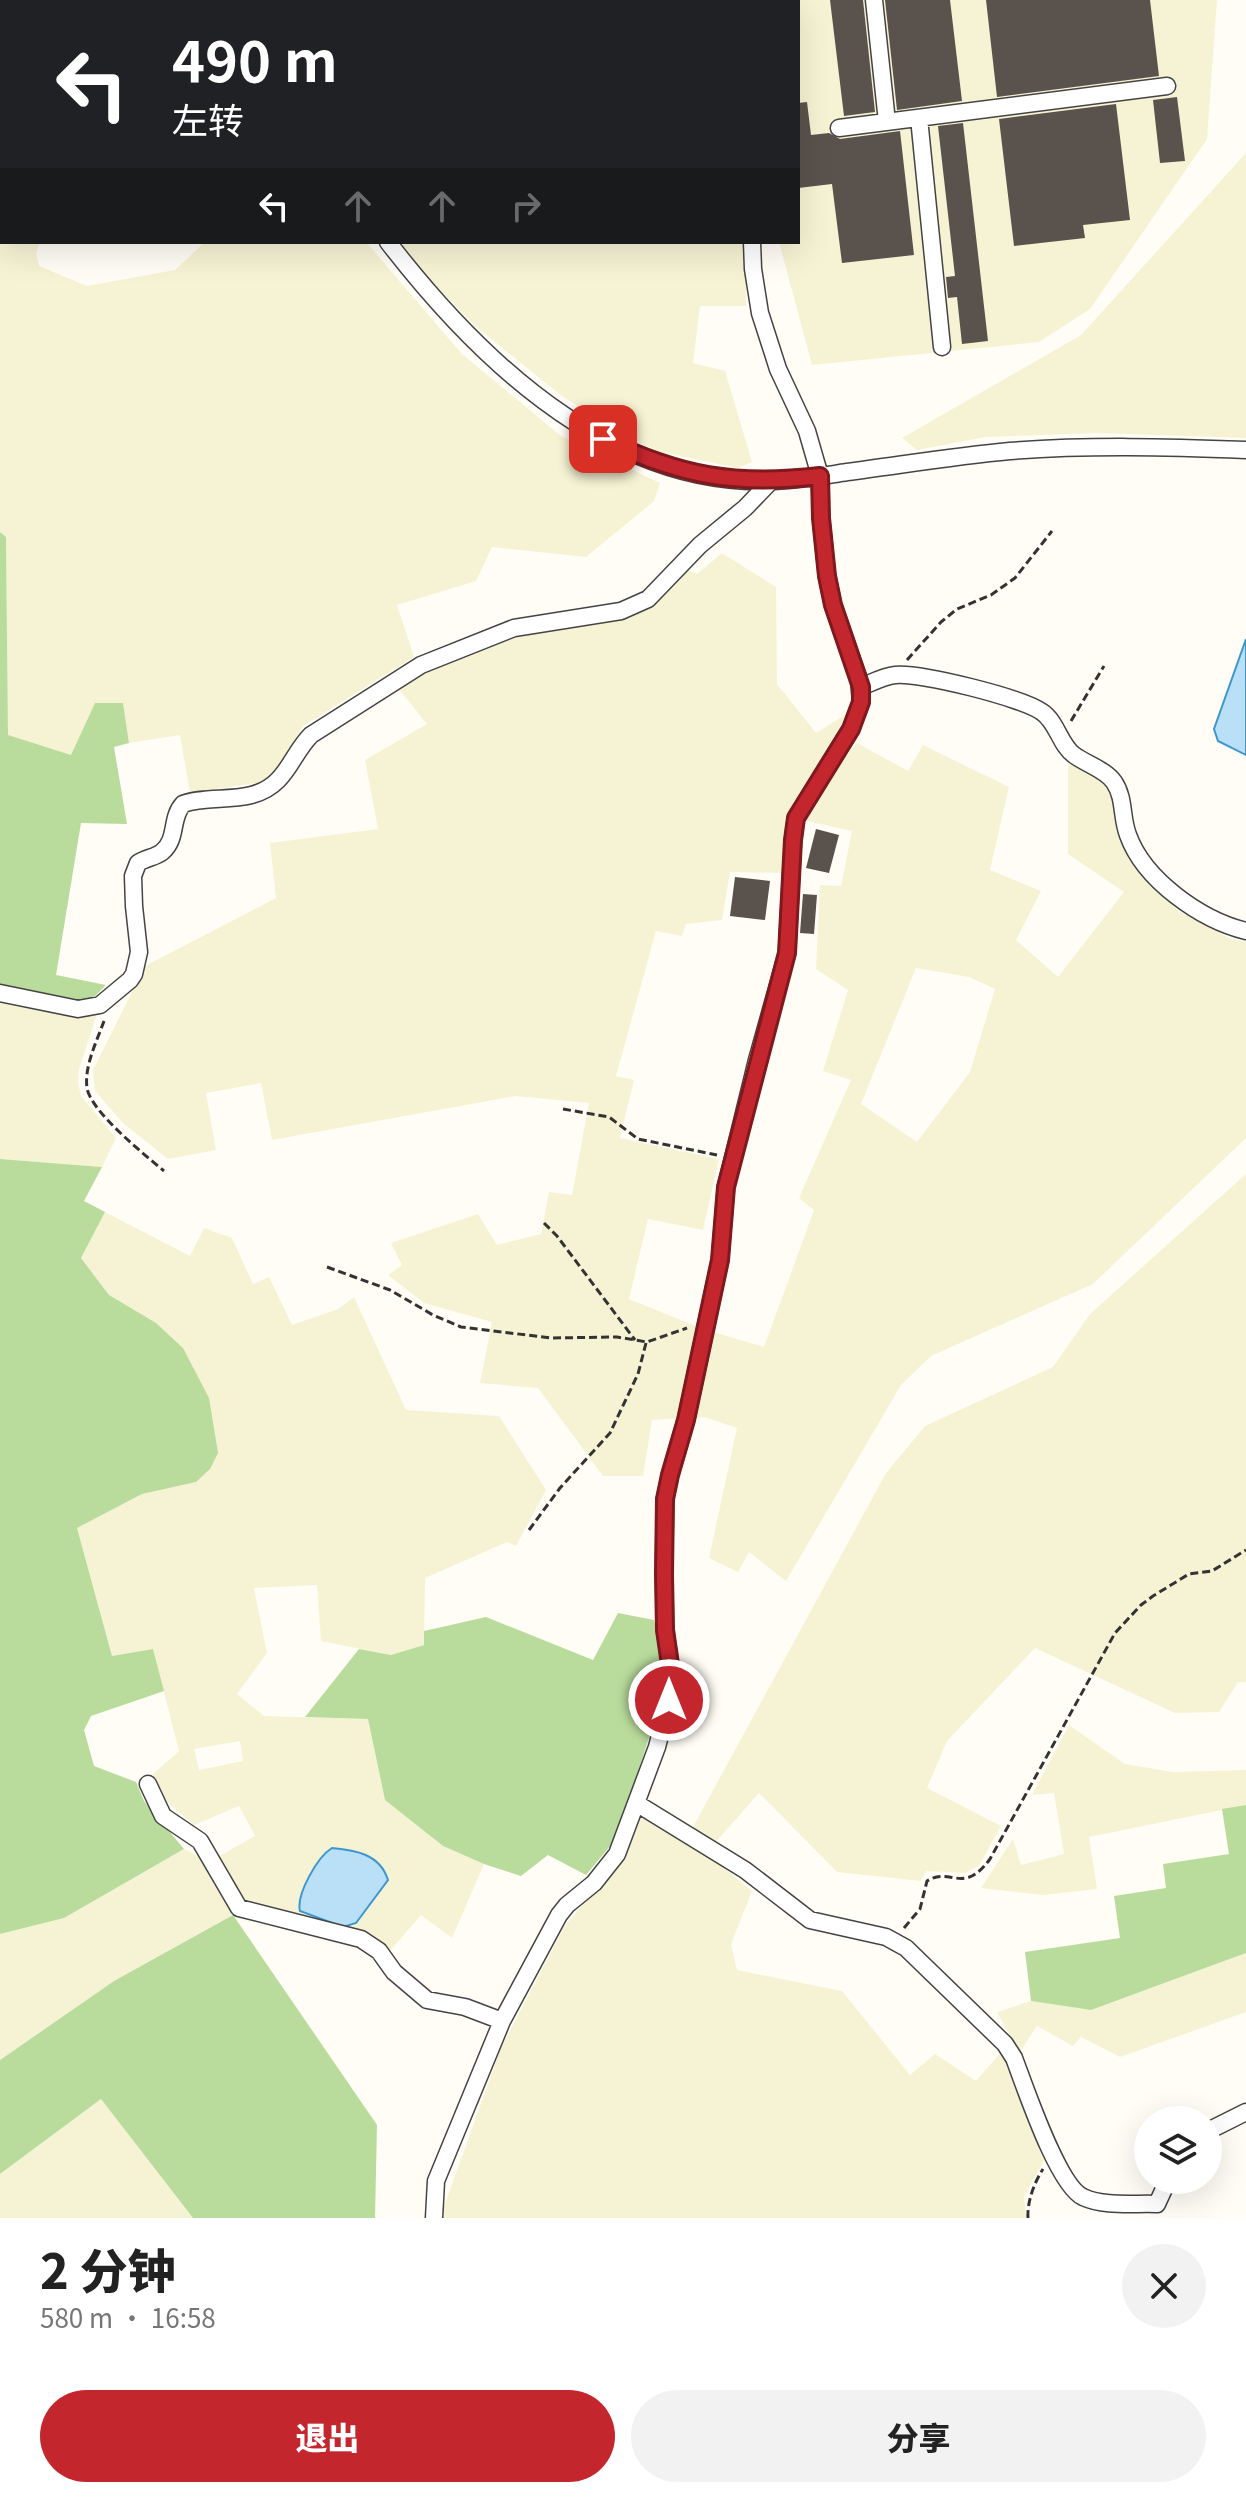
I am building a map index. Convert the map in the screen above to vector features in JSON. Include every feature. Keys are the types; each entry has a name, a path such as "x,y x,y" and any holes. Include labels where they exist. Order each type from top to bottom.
{"street":[{"path":"874,0 887,122"},
{"path":"839,128 1167,86"},
{"path":"919,118 942,347"},
{"path":"390,244 460,328 499,365 584,428 658,464 723,479 771,481 1013,451 1246,450"},
{"path":"434,2218 436,2181 502,2021 559,1915 594,1883 617,1854 657,1747 672,1678 665,1630 665,1499 720,1260 726,1187 787,953 796,818 851,729 861,702 861,687 833,605 827,576 820,476 807,431 778,369 760,313 752,244"},
{"path":"0,993 78,1009 92,1008 114,994 130,980 138,960 135,869 138,863 158,855 169,845 174,816 183,804 247,796 267,789 278,780 300,745 311,735 421,665 514,628 621,611 648,599 700,545 745,508 771,481"},
{"path":"861,687 894,675 921,676 964,685 1039,710 1049,718 1075,756 1112,778 1121,796 1128,835 1149,870 1191,908 1225,926 1246,931"},
{"path":"148,1784 163,1816 200,1841 239,1908 361,1939 379,1951 394,1972 427,2000 465,2007 502,2021"},
{"path":"636,1803 745,1870 810,1920 886,1937 906,1948 1005,2044 1014,2058 1053,2155 1073,2190 1086,2199 1102,2202 1157,2204 1162,2194"},
{"path":"1222,2124 1246,2112"}],"path":[{"path":"894,675 941,622 957,609 991,595 1015,578 1052,531"},
{"path":"1061,738 1104,666"},
{"path":"114,994 88,1068 87,1090 122,1135 164,1171"},
{"path":"563,1109 609,1117 638,1139 733,1158"},
{"path":"544,1223 635,1340"},
{"path":"327,1267 390,1290 461,1327 551,1338 617,1337 647,1342 707,1321"},
{"path":"529,1530 560,1488 610,1433 638,1374 647,1342"},
{"path":"886,1937 908,1926 917,1916 927,1881 933,1877 969,1878 982,1871 999,1846 1115,1633 1132,1614 1153,1596 1189,1574 1212,1571 1246,1550"},
{"path":"1028,2218 1037,2178 1053,2155"}],"shaded area":[{"path":"800,0 1217,0 1207,139 1090,309 1039,342 812,365 780,244 800,244"},
{"path":"1246,153 1246,438 1097,433 986,437 917,450 902,438 1081,335"},
{"path":"0,244 39,244 36,253 39,266 87,286 175,270 203,244 368,244 462,354 561,436 660,483 654,501 586,557 492,547 476,581 397,605 414,657 303,726 278,767 263,782 190,793 180,735 129,743 123,703 95,703 71,756 8,736 6,537 0,532"},
{"path":"400,244 747,244 746,306 700,306 693,363 725,371 752,462 738,468 661,452 563,397 473,324 406,255"},
{"path":"722,553 776,587 777,684 816,733 848,713 799,796 784,873 730,872 722,920 686,924 682,936 656,931 616,1076 634,1080 620,1138 719,1159 703,1230 648,1219 629,1299 698,1327 682,1418 652,1420 643,1476 603,1476 538,1388 480,1383 492,1322 424,1303 388,1275 402,1265 391,1243 478,1214 497,1245 541,1234 549,1192 572,1195 589,1103 516,1096 272,1140 261,1083 206,1093 216,1150 168,1159 123,1123 95,1091 93,1070 145,966 276,898 270,843 378,829 365,760 427,724 399,689 421,671 505,638 610,619 656,603 686,569 697,574"},
{"path":"857,743 908,771 923,745 1009,787 990,870 1041,891 1016,940 1058,977 1124,892 1068,854 1068,764 1108,780 1125,849 1178,911 1229,938 1246,942 1246,1138 1093,1284 931,1356 901,1385 786,1581 749,1552 738,1572 709,1558 737,1428 704,1417 695,1418 713,1332 764,1347 814,1210 799,1198 851,1080 823,1071 848,990 816,969 820,885 841,886 852,831 806,821 822,786","holes":["916,968 969,977 995,989 970,1072 917,1142 861,1104"]},
{"path":"0,997 69,1016 97,1014 79,1069 78,1083 81,1096 116,1138 102,1167 0,1159"},
{"path":"1246,1174 1246,1682 1238,1682 1219,1712 1175,1713 1035,1648 947,1741 927,1788 1001,1826 979,1866 965,1873 926,1871 921,1881 837,1872 759,1793 714,1844 693,1827 886,1473 925,1426 1053,1367 1090,1314"},
{"path":"105,1212 190,1256 204,1228 232,1238 253,1284 269,1277 292,1325 338,1309 354,1297 406,1410 499,1416 546,1490 516,1546 507,1542 425,1578 424,1645 391,1655 321,1641 317,1585 254,1588 267,1653 237,1694 264,1716 368,1719 385,1800 443,1846 484,1864 452,1938 421,1915 388,1953 241,1903 216,1858 255,1836 239,1806 194,1825 167,1802 153,1774 179,1751 153,1649 112,1656 77,1528 142,1494 196,1482 124,1306 109,1295 81,1258","holes":["240,1741 243,1761 199,1770 194,1749"]},
{"path":"1069,1725 1125,1764 1173,1772 1246,1770 1246,1805 1089,1837 1097,1889 1043,1895 981,1888 1013,1839 1021,1865 1064,1854 1054,1793 1032,1795"},
{"path":"643,1815 706,1853 752,1891 731,1944 737,1970 842,1991 910,2075 935,2054 976,2081 1002,2051 1012,2064 1046,2157 1024,2196 1026,2218 442,2218 501,2048 564,1927 624,1853 633,1823"},
{"path":"184,1849 200,1857 233,1915 114,1981 0,2060 0,1934 64,1918"},
{"path":"1246,1953 1246,2012 1120,2057 1081,2037 1073,2046 1037,2026 1019,2053 997,2012 1031,2001 1091,2010"},
{"path":"101,2099 193,2218 0,2218 0,2174"}],"green space":[{"path":"0,532 6,537 8,735 71,755 95,703 123,703 129,743 114,747 127,824 81,823 56,975 106,985 92,999 66,1001 0,986"},
{"path":"0,1159 102,1167 84,1201 105,1212 81,1258 109,1295 156,1323 183,1348 209,1398 218,1453 210,1469 196,1482 142,1494 77,1528 112,1656 153,1649 164,1691 91,1716 84,1730 94,1766 136,1782 144,1801 184,1849 64,1918 0,1934"},
{"path":"618,1613 654,1620 661,1657 660,1704 616,1839 586,1875 548,1855 521,1876 443,1846 385,1800 368,1719 305,1717 359,1649 391,1655 424,1645 424,1631 486,1617 593,1660"},
{"path":"1246,1805 1246,1953 1091,2010 1031,2001 1025,1952 1120,1938 1114,1896 1166,1888 1163,1864 1229,1854 1222,1809"},
{"path":"233,1915 377,2125 375,2218 193,2218 101,2099 0,2174 0,2060 114,1981"}],"water":[{"path":"1246,639 1246,755 1218,741 1214,729"},
{"path":"332,1848 358,1852 373,1859 388,1880 356,1923 343,1927 300,1911 301,1896 309,1877 320,1859"}],"building":[{"path":"830,0 863,0 875,112 844,116"},
{"path":"885,0 950,0 962,101 897,110"},
{"path":"986,0 1150,0 1159,76 997,97"},
{"path":"1177,97 1185,161 1160,163 1153,100"},
{"path":"807,102 811,135 829,133 840,139 900,131 914,255 842,263 832,184 800,188 800,103"},
{"path":"1116,104 1130,220 1083,225 1085,238 1014,246 999,119"},
{"path":"963,123 988,341 962,344 957,297 948,298 946,277 955,276 938,126"},
{"path":"816,829 839,835 829,873 806,868"},
{"path":"735,877 770,881 765,920 730,916"},
{"path":"803,894 817,895 814,934 800,933"}],"route":[{"path":"603,439 658,464 723,479 771,481 820,476 827,576 833,605 861,687 861,702 851,729 796,818 787,953 726,1187 720,1260 686,1420 665,1499 665,1630 672,1678 669,1700"}]}
